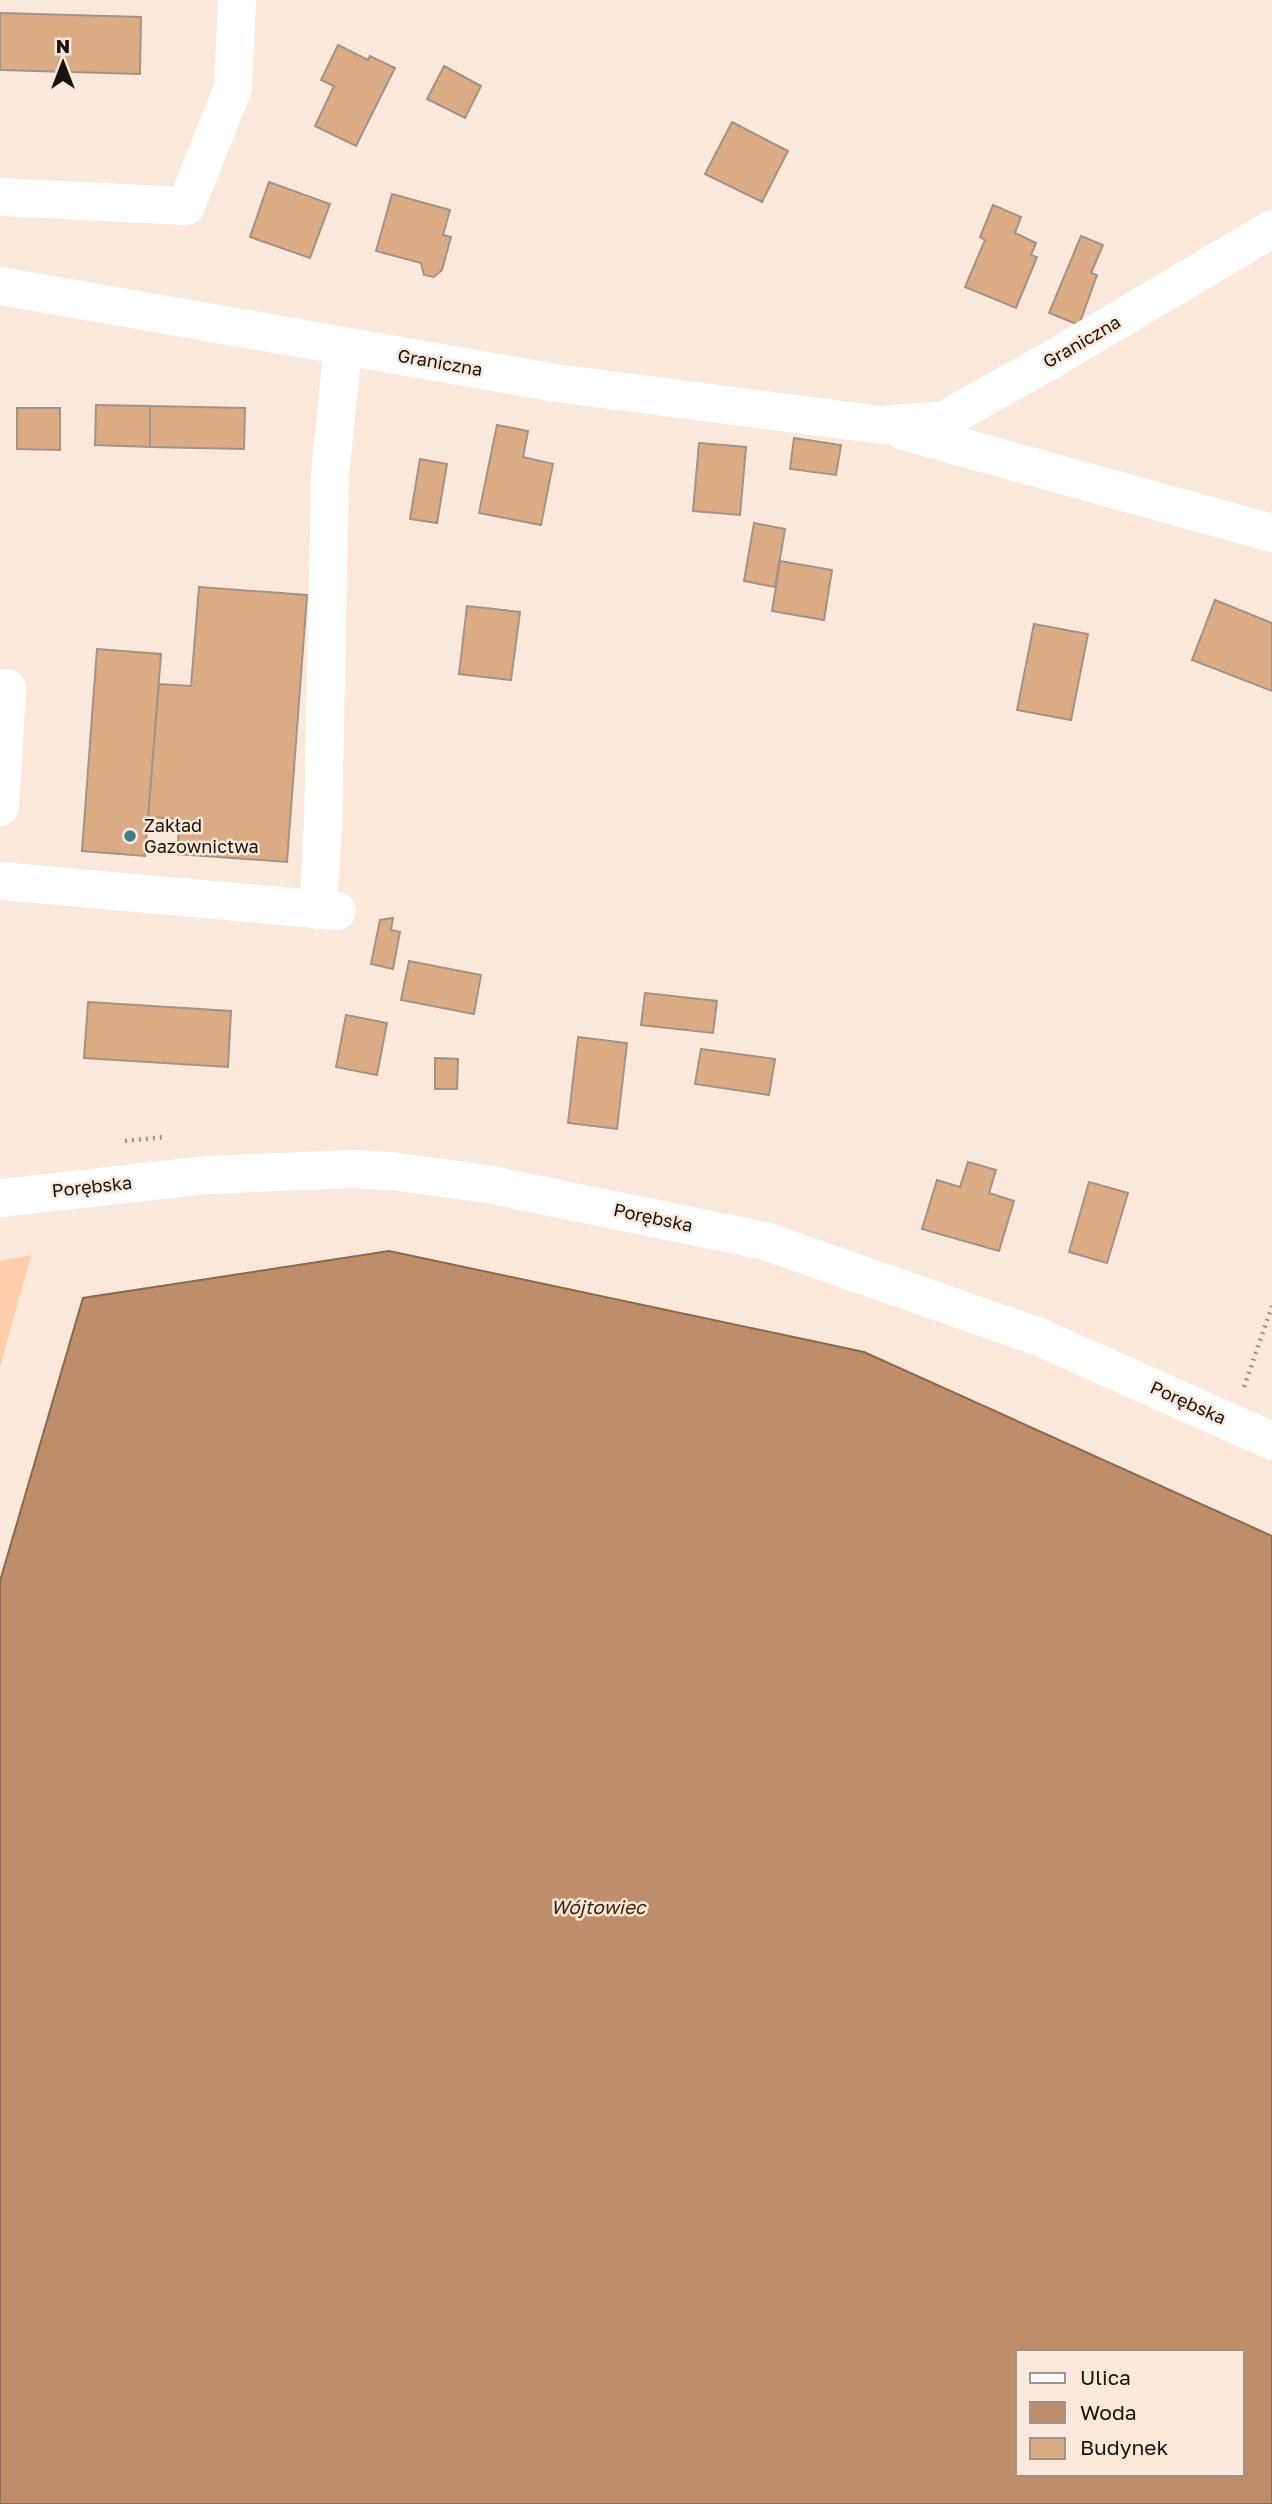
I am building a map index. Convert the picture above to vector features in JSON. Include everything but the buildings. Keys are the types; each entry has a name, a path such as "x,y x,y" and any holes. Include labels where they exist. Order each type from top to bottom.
{"street":[{"path":"0,197 186,206 233,88 237,0"},
{"name":"Graniczna","path":"881,425 944,420 1272,229"},
{"name":"Graniczna","path":"0,286 556,383 881,425 1272,533"},
{"path":"0,881 328,910 323,824 330,475 342,346"},
{"path":"0,688 7,688 0,807"},
{"name":"Porębska","path":"0,1198 207,1175 352,1169 390,1171 487,1184 765,1241 1039,1338 1272,1441"}],"path":[{"path":"1231,1423 1272,1306"}],"shaded area":[{"path":"31,1255 0,1367 0,1261"}],"water":[{"name":"Wójtowiec","path":"389,1251 864,1352 1272,1536 1272,2504 0,2504 0,1581 83,1298"}],"place":[{"name":"Zakład Gazownictwa","path":"130,836"}]}
